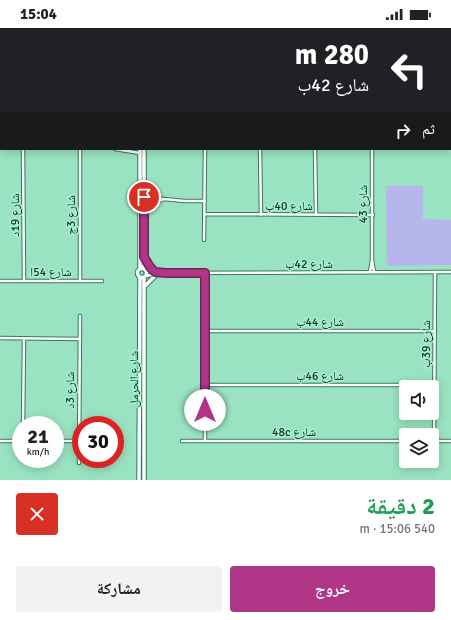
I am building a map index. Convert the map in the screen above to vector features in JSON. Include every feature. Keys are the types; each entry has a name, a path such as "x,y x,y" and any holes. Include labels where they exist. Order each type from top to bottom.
{"street":[{"name":"شارع 19د","path":"23,150 24,281"},
{"name":"شارع 3ج","path":"80,150 80,281"},
{"path":"128,150 140,151 143,270 146,273 143,277 137,275 137,271 143,270"},
{"path":"143,270 144,150"},
{"path":"204,150 204,240"},
{"path":"260,150 261,215"},
{"path":"315,150 316,215"},
{"name":"شارع 43","path":"372,150 372,260 374,272"},
{"path":"144,197 184,201 204,201"},
{"path":"144,207 164,198"},
{"name":"شارع 40ب","path":"205,214 372,215"},
{"path":"144,257 147,264 156,273 144,287"},
{"name":"شارع 43","path":"370,272 372,260"},
{"name":"شارع 42ب","path":"143,270 156,273 451,272"},
{"name":"شارع 39ب","path":"435,272 435,380"},
{"name":"شارع 42ب","path":"143,277 156,273"},
{"path":"205,273 205,441"},
{"name":"شارع الحرمل","path":"143,277 144,480"},
{"name":"شارع الحرمل","path":"139,480 143,277"},
{"name":"شارع 54ا","path":"0,281 102,281"},
{"name":"شارع 3د","path":"79,416 80,316"},
{"name":"شارع 44ب","path":"205,331 435,331"},
{"path":"0,338 80,339"},
{"path":"23,416 24,338"},
{"name":"شارع 46ب","path":"205,385 399,385"},
{"path":"0,441 12,441"},
{"name":"48c شارع","path":"182,441 399,441"},
{"path":"439,441 451,441"}],"shaded area":[{"path":"386,186 423,186 423,219 451,220 451,265 387,266"}],"route":[{"path":"144,197 144,257 147,264 155,272 205,273 205,410"}]}
